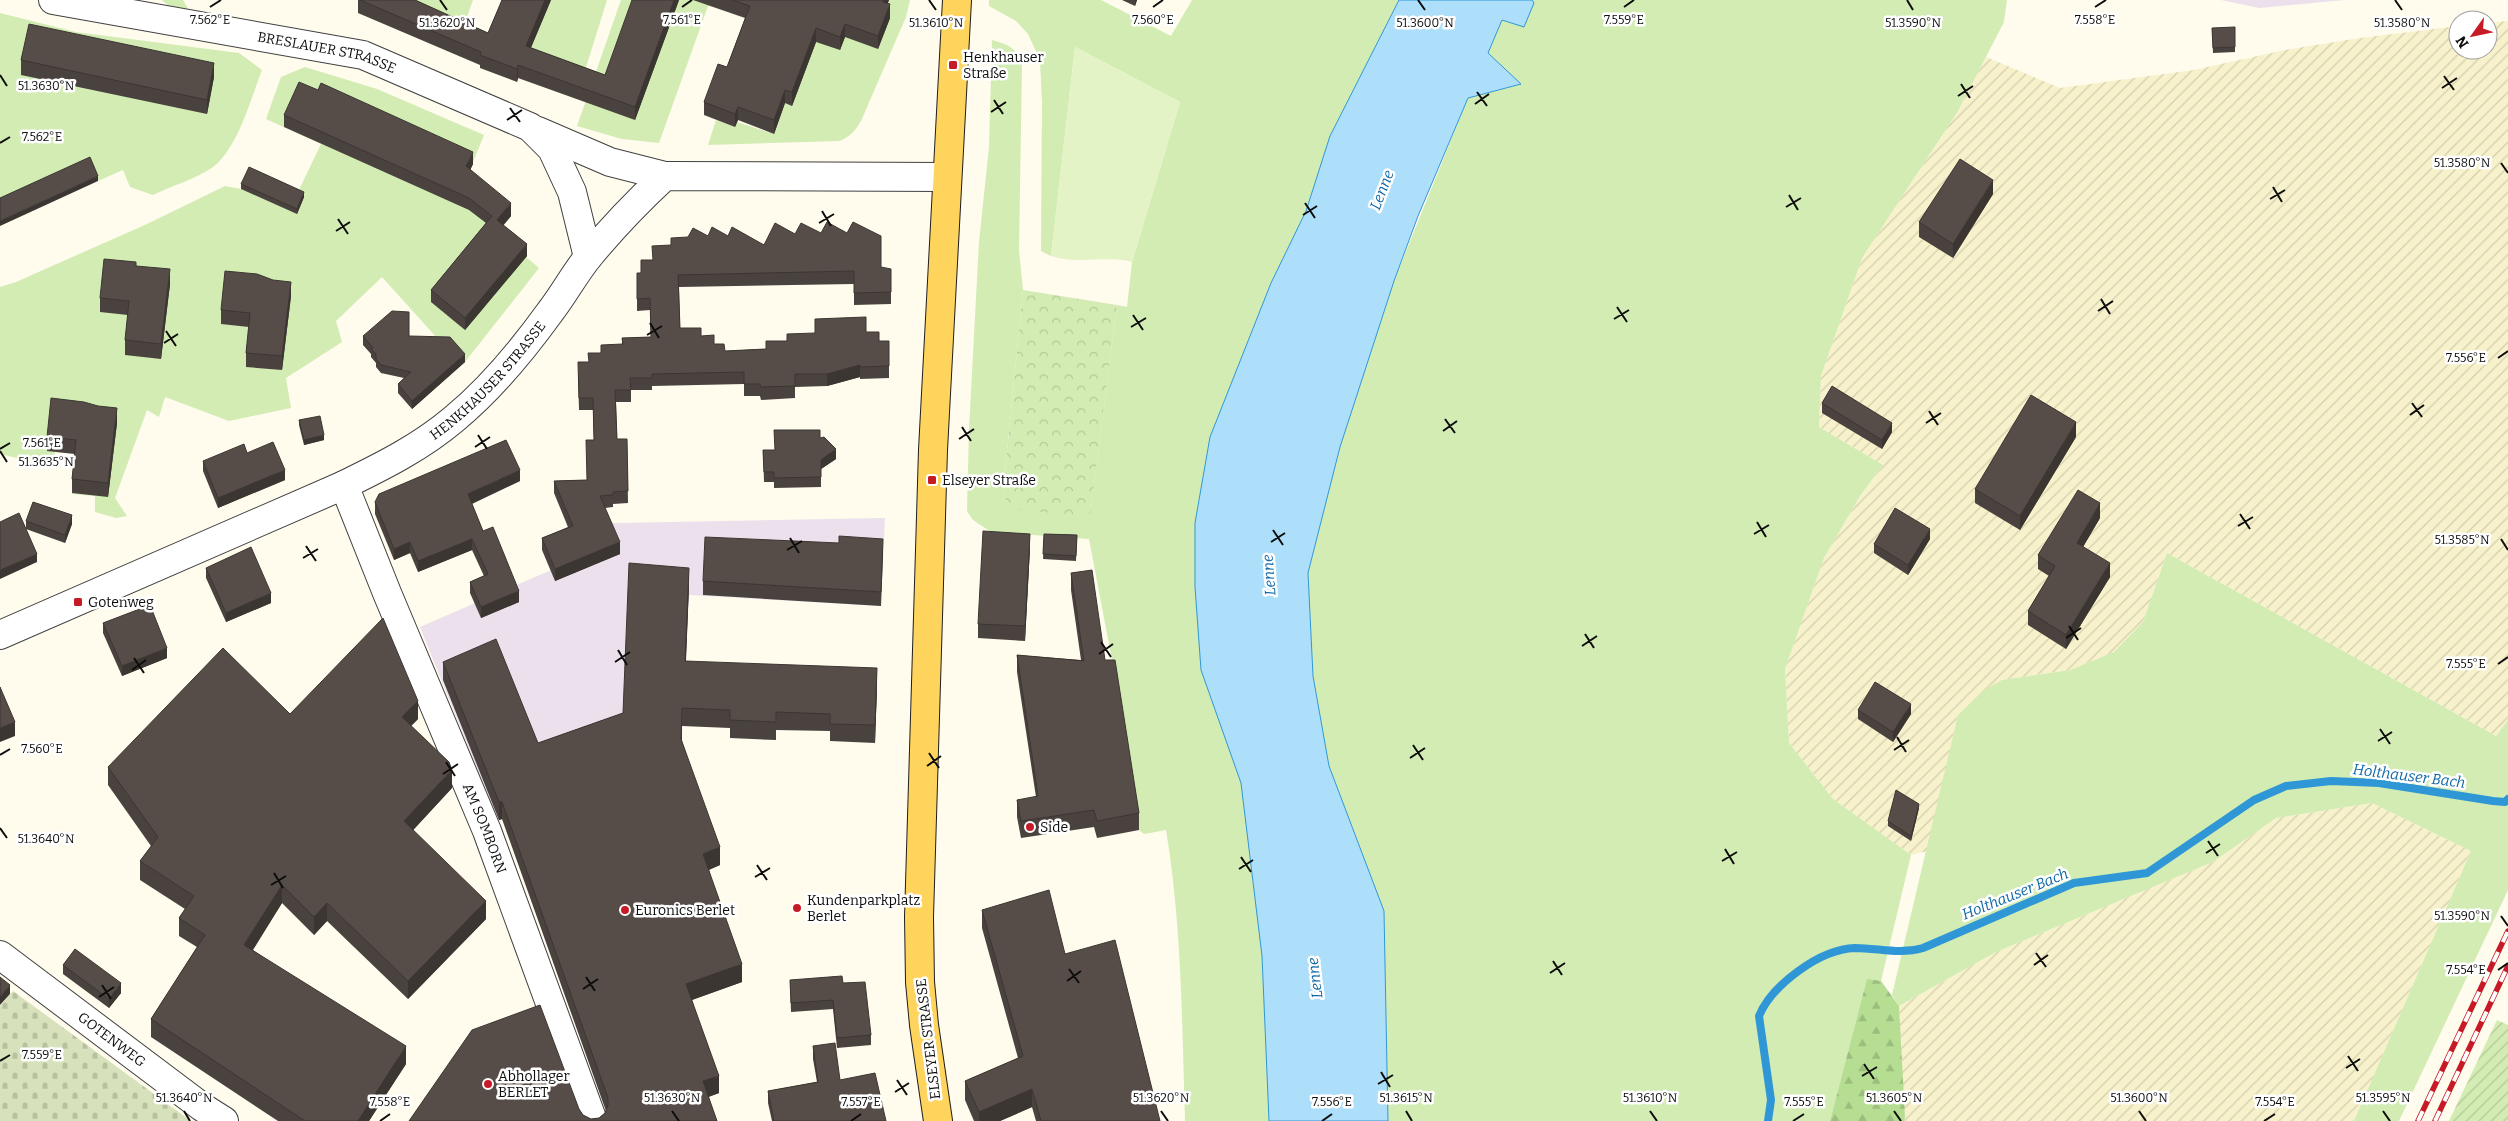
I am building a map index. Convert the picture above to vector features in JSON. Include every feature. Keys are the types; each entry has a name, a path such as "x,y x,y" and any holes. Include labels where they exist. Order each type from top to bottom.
{"main road":[{"name":"ELSEYER STRASSE","path":"938,1121 924,1025 920,982 919,917 933,450 957,0"}],"street":[{"name":"BRESLAUER STRASSE","path":"53,0 112,6 363,55 610,162 665,176"},
{"name":"BRESLAUER STRASSE","path":"530,127 552,149 572,192 588,257"},
{"path":"665,176 948,177"},
{"name":"HENKHAUSER STRASSE","path":"0,636 344,485 382,467 422,443 455,418 489,386 550,313 588,257 625,213 665,176"},
{"name":"AM SOMBORN","path":"344,485 386,594 487,831 593,1121"},
{"name":"GOTENWEG","path":"0,955 224,1121"}],"shaded area":[{"path":"2221,0 2345,0 2259,8"},
{"path":"2508,21 2508,720 2496,736 2167,553 2143,622 2114,652 2070,670 2002,680 1958,715 1927,851 1911,855 1833,799 1789,743 1785,669 1824,558 1860,496 1883,465 1819,427 1821,376 1862,258 1958,111 1986,57 2060,88 2194,70 2285,50 2360,38 2448,27 2448,60 2498,60 2498,22"},
{"path":"885,518 881,606 689,595 681,754 498,821 420,627 581,557 566,524"},
{"path":"2372,803 2471,851 2354,1121 1904,1121 1899,1006 1996,952 2213,862 2276,818"}],"green space":[{"path":"162,0 183,0 190,12 170,7"},
{"path":"410,0 473,0 461,34 414,35 397,30"},
{"path":"551,0 607,0 582,80 523,68"},
{"path":"621,0 716,0 714,7 708,6 659,143 622,139 577,126"},
{"path":"788,0 910,0 906,17 861,121 852,133 839,141 708,145 716,120 735,127 737,122 774,134"},
{"path":"989,0 1101,0 1171,36 1192,0 1399,0 1330,136 1306,211 1271,283 1210,437 1195,523 1195,587 1201,670 1241,783 1262,956 1269,1121 1185,1121 1178,939 1166,830 1144,834 1139,830 1115,676 1089,539 991,532 973,520 967,511 969,429 979,242 989,147 992,40 1011,47 1022,63 1019,250 1023,290 1003,492 1090,516 1117,305 1127,307 1132,262 1180,102 1075,47 1051,256 1041,251 1042,103 1040,60 1028,34 1016,21 989,6"},
{"path":"1532,0 2007,0 2004,22 1958,111 1862,258 1821,376 1819,427 1883,465 1860,496 1824,558 1785,669 1789,743 1833,799 1911,855 1881,981 1867,980 1830,1121 1388,1121 1384,911 1329,766 1313,676 1308,573 1340,447 1394,281 1468,98 1520,84 1488,53 1502,20 1534,3"},
{"path":"0,13 76,32 239,53 262,70 243,122 230,148 213,167 199,175 153,195 130,187 123,170 98,181 90,163 0,203"},
{"path":"1075,47 1180,102 1132,262 1112,259 1071,260 1051,256"},
{"path":"305,67 377,89 484,135 466,179 511,216 498,233 539,268 465,362 450,346 447,349 382,277 336,321 342,342 286,378 291,408 229,421 165,397 159,417 147,410 115,498 127,516 116,518 95,512 95,496 72,494 76,454 55,452 54,467 0,454 0,287 16,282 147,224 225,186 241,189 292,211 297,194 321,144 266,119 281,77"},
{"path":"1023,290 1117,305 1090,517 1014,509 1007,502 1003,492"},
{"path":"2167,553 2496,736 2508,720 2508,890 2399,1121 2354,1121 2471,851 2372,803 2276,818 2213,862 1996,952 1899,1006 1892,995 1958,715 1983,691 2002,680 2070,670 2114,652 2143,622"},
{"path":"1867,979 1881,981 1899,1006 1904,1121 1830,1121"},
{"path":"13,991 191,1121 0,1121 0,1006"},
{"path":"2497,1020 2508,1025 2508,1121 2449,1121"}],"water":[{"name":"Lenne","path":"1399,0 1532,0 1534,3 1524,27 1502,20 1488,53 1521,84 1468,98 1418,216 1394,281 1340,447 1308,573 1313,676 1329,766 1384,911 1388,1121 1269,1121 1262,956 1241,783 1201,670 1195,587 1195,523 1210,437 1271,283 1306,211 1330,136"}],"building":[{"path":"360,0 415,0 488,33 502,0 545,0 526,46 605,75 632,0 674,0 635,107 518,65 517,69 480,55 481,52"},
{"path":"732,0 884,0 883,2 890,4 878,36 845,24 840,37 816,28 792,92 785,90 774,120 738,107 735,114 704,102 718,64 727,67 750,6"},
{"path":"29,24 214,63 207,100 21,60"},
{"path":"2235,27 2235,47 2213,48 2212,28"},
{"path":"299,82 318,90 321,83 473,152 466,166 511,203 497,220 527,244 465,318 431,290 492,216 469,198 284,115"},
{"path":"90,157 98,176 0,221 0,198"},
{"path":"1960,159 1993,180 1953,244 1919,222"},
{"path":"249,167 304,192 297,209 241,184"},
{"path":"827,222 847,233 853,222 881,236 881,267 891,269 891,292 854,293 854,271 678,275 680,328 701,328 701,336 714,335 714,344 724,344 725,351 766,349 766,341 787,341 787,334 815,333 815,319 866,317 866,332 879,332 879,341 889,341 889,366 860,367 860,365 827,374 795,374 795,386 761,387 760,384 744,384 744,372 652,374 652,378 630,378 631,390 615,390 617,439 627,439 628,491 613,492 613,495 600,496 620,542 555,569 542,538 573,526 554,481 587,480 586,440 594,440 593,398 579,398 578,362 589,362 588,353 601,353 601,345 623,344 622,338 651,337 650,298 637,299 637,273 641,273 641,260 653,260 652,246 671,245 671,238 688,237 693,228 708,236 712,227 728,236 732,227 764,245 775,223 795,234 801,223 821,233"},
{"path":"104,259 136,262 136,266 170,269 161,344 125,340 129,301 100,298"},
{"path":"225,271 257,274 273,280 291,282 282,356 246,353 250,313 221,310"},
{"path":"392,311 409,312 409,336 450,337 465,354 412,401 398,384 411,372 381,365 376,359 376,354 371,349 373,348 363,336"},
{"path":"1832,386 1892,423 1882,440 1822,403"},
{"path":"2031,395 2076,422 2020,516 1975,489"},
{"path":"51,398 117,408 108,483 72,479 76,440 47,437"},
{"path":"320,416 324,435 304,440 299,420"},
{"path":"774,430 820,430 820,438 824,437 836,449 821,460 821,477 774,478 774,472 764,472 763,450 775,450"},
{"path":"506,440 520,470 468,494 483,531 493,527 519,591 481,607 470,582 488,574 472,539 418,561 410,542 394,549 375,502 379,494"},
{"path":"273,442 285,470 218,498 203,461 244,444 247,453"},
{"path":"2078,490 2100,503 2077,543 2110,563 2066,635 2028,611 2055,566 2038,555"},
{"path":"33,502 72,515 65,535 26,521"},
{"path":"1895,508 1930,529 1908,565 1874,544"},
{"path":"19,513 37,554 0,570 0,522"},
{"path":"983,531 1030,534 1025,626 978,624"},
{"path":"1044,534 1077,535 1076,556 1043,554"},
{"path":"839,536 883,539 881,592 703,581 705,537 839,543"},
{"path":"251,547 271,593 226,613 206,568"},
{"path":"629,563 689,568 685,661 877,668 875,725 830,724 830,714 776,712 776,722 730,720 730,710 682,708 681,739 720,847 703,854 742,964 686,984 719,1076 703,1081 717,1121 409,1121 472,1030 540,1005 579,1109 583,1115 591,1119 599,1118 605,1113 608,1098 502,802 499,802 443,662 496,639 538,743 623,713"},
{"path":"1092,570 1105,660 1115,660 1139,813 1097,821 1094,810 1021,821 1017,800 1038,796 1017,655 1084,661 1071,573"},
{"path":"150,605 167,648 122,666 103,623"},
{"path":"383,618 418,701 402,717 449,762 452,770 404,821 486,901 408,981 327,903 314,917 282,885 244,945 406,1046 358,1121 305,1121 151,1019 205,935 179,918 194,896 140,861 158,837 108,767 223,648 290,714"},
{"path":"1875,682 1911,704 1893,732 1858,710"},
{"path":"0,687 15,722 0,728"},
{"path":"1896,790 1919,804 1911,836 1888,821"},
{"path":"1049,890 1065,954 1115,940 1160,1121 1041,1121 1032,1089 979,1112 965,1081 1023,1056 982,910"},
{"path":"75,949 121,983 109,999 63,965"},
{"path":"842,976 843,983 865,982 871,1035 837,1038 833,1000 791,1003 790,980"},
{"path":"0,977 10,985 0,997"},
{"path":"835,1043 840,1080 875,1073 886,1121 774,1121 768,1091 818,1082 813,1046"}],"waterway":[{"name":"Holthauser Bach","path":"1768,1121 1771,1100 1759,1016 1765,1004 1786,981 1813,962 1827,955 1855,948 1897,951 1923,948 2074,883 2147,873 2254,800 2286,786 2331,781 2379,783 2493,801 2505,802 2508,799"}],"railway":[{"path":"2418,1121 2508,931"},
{"path":"2435,1121 2508,966"}],"place":[{"name":"Henkhauser Straße","path":"953,65"},
{"name":"Elseyer Straße","path":"932,480"},
{"name":"Gotenweg","path":"78,602"},
{"name":"Side","path":"1030,827"},
{"name":"Kundenparkplatz Berlet","path":"797,908"},
{"name":"Euronics Berlet","path":"625,910"},
{"name":"Abhollager BERLET","path":"488,1084"}]}
